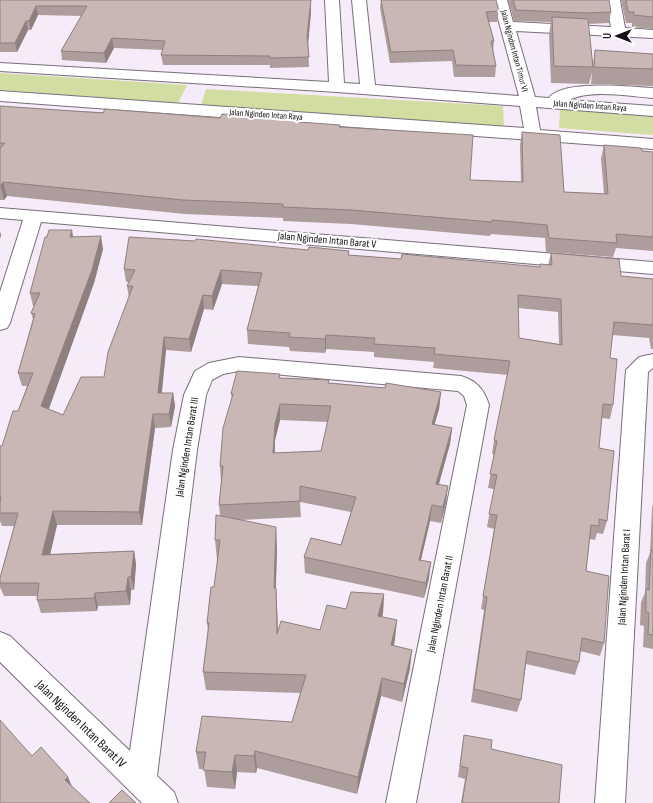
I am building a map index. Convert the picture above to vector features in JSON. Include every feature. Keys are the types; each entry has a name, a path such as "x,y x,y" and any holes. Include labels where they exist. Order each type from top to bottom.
{"street":[{"path":"332,0 337,87"},
{"path":"359,0 368,90"},
{"name":"Jalan Nginden Intan Timur VI","path":"500,0 527,102"},
{"path":"614,0 619,32"},
{"path":"508,26 653,34"},
{"name":"Jalan Nginden Intan Raya","path":"0,67 337,87 653,111"},
{"path":"548,103 569,92 590,89 653,93"},
{"name":"Jalan Nginden Intan Raya","path":"0,96 653,144"},
{"path":"527,102 533,134"},
{"name":"Jalan Nginden Intan Barat V","path":"0,213 653,268"},
{"path":"0,323 34,215"},
{"name":"Jalan Nginden Intan Barat I","path":"610,803 637,370 646,362 653,361"},
{"name":"Jalan Nginden Intan Barat III","path":"141,782 186,450 195,395 203,376 217,368 239,364 461,384 470,389 475,396 478,405"},
{"name":"Jalan Nginden Intan Barat II","path":"402,803 478,405"},
{"name":"Jalan Nginden Intan Barat IV","path":"0,644 164,803"}],"green space":[{"path":"0,73 187,85 178,103 0,90"},
{"path":"206,89 503,106 504,127 201,105"},
{"path":"560,109 653,115 653,135 559,128"}],"building":[{"path":"0,0 311,0 307,36 309,57 270,58 270,56 161,55 165,41 112,38 104,53 61,51 87,6 36,6 29,21 26,21 15,43 0,43"},
{"path":"381,0 496,0 499,11 486,12 494,41 491,41 496,66 456,65 453,50 391,52"},
{"path":"513,0 609,0 611,12 586,13 516,10"},
{"path":"626,0 653,0 653,17 634,15 634,12 628,12"},
{"path":"552,17 588,19 593,67 554,66"},
{"path":"595,50 653,54 653,69 594,67"},
{"path":"0,106 103,113 105,109 220,118 222,114 265,116 300,119 299,122 340,125 339,127 473,135 470,180 523,182 522,132 560,135 564,192 608,194 604,145 641,148 642,151 653,152 653,237 616,234 617,243 549,238 547,225 492,220 492,222 351,210 283,207 283,204 183,200 3,182 0,187 0,149 5,143 0,143"},
{"path":"49,230 72,230 70,237 101,236 92,270 41,406 63,415 81,377 104,377 108,352 133,286 127,286 135,270 124,269 129,237 195,241 196,239 308,250 309,247 349,251 348,255 401,259 402,254 540,267 540,264 552,265 551,253 619,259 621,276 653,279 653,325 614,322 610,358 617,359 613,405 603,404 599,448 614,451 607,521 599,519 599,526 591,525 586,571 609,576 604,643 582,638 579,662 527,651 521,700 474,689 487,597 483,596 497,515 489,514 497,475 490,474 497,441 494,440 510,361 434,354 435,348 374,344 375,338 326,335 325,339 289,337 290,333 247,330 262,273 221,270 212,296 203,295 189,339 164,337 158,393 173,393 169,414 153,414 139,512 53,511 42,555 134,551 131,577 128,577 126,591 95,593 94,598 37,600 39,583 0,583 0,578 18,513 0,513 0,446 2,446 13,411 18,411 33,373 18,373 35,314 31,313 40,293 30,293 45,237 47,237","holes":["518,295 561,299 562,345 519,338"]},
{"path":"237,371 280,374 279,378 329,380 328,383 385,388 386,383 441,392 432,424 452,428 436,484 448,486 443,507 432,505 419,560 431,562 426,583 304,557 311,538 341,545 356,497 300,486 300,501 219,505 223,466 220,466 223,428 233,394 231,394","holes":["280,404 331,406 321,451 273,453 275,424"]},
{"path":"216,515 276,527 274,588 276,588 277,634 281,621 320,630 327,605 346,609 351,592 384,594 378,616 397,620 391,645 412,650 404,684 382,678 358,777 255,751 254,756 235,755 232,772 203,770 206,752 196,752 202,716 292,722 306,675 203,672 209,623 207,623 211,587 214,587 220,540 215,540"},
{"path":"651,550 653,551 653,635 648,634 649,613 646,612 646,589 649,590"},
{"path":"0,720 32,756 41,747 68,777 65,780 90,803 0,803"},
{"path":"464,735 492,740 491,749 562,765 559,803 462,803 468,768 460,766"},
{"path":"122,790 136,803 109,803"}]}
